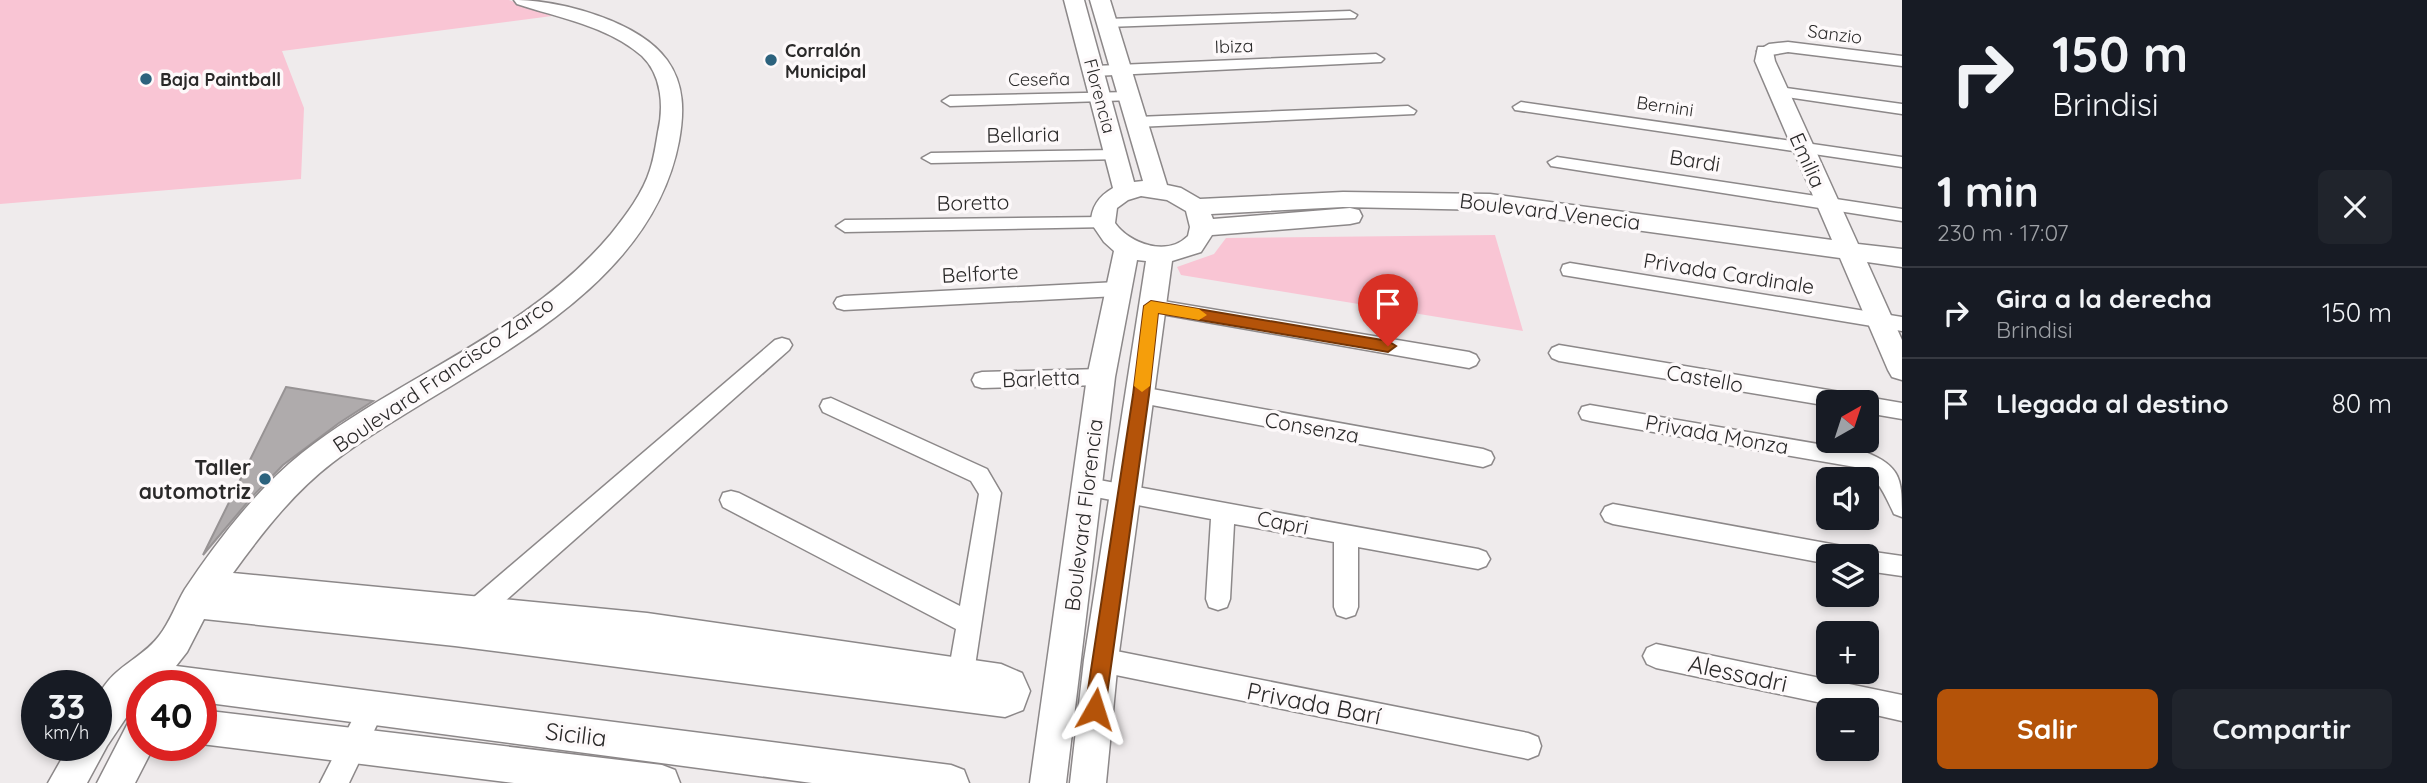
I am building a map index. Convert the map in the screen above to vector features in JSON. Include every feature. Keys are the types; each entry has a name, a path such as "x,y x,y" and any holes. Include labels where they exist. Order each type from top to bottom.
{"street":[{"name":"Boulevard Francisco Zarco","path":"160,670 201,594 253,521 307,467 339,442 542,312 601,261 642,211 665,160 671,131 673,102 669,84 660,65 650,52 609,29 524,0"},
{"name":"Florencia","path":"1074,0 1125,191"},
{"name":"Florencia","path":"1100,0 1157,189"},
{"path":"1107,23 1350,15"},
{"name":"Sanzio","path":"1765,51 1774,47 1788,47 1902,61"},
{"name":"Emilia","path":"1765,51 1765,61 1852,260 1891,322 1902,370"},
{"name":"Ibiza","path":"1094,71 1376,60"},
{"path":"1779,92 1902,109"},
{"name":"Ceseña","path":"950,101 1129,97"},
{"name":"Bernini","path":"1521,107 1902,162"},
{"path":"1137,122 1408,111"},
{"name":"Bellaria","path":"931,158 1116,155"},
{"name":"Bardi","path":"1557,162 1902,215"},
{"path":"1157,189 1173,193 1199,218 1198,238 1189,247 1160,254 1127,248 1114,239 1102,223 1105,207 1113,198 1125,191 1157,189"},
{"name":"Boulevard Venecia","path":"1199,218 1430,213 1852,260 1902,258"},
{"name":"Boretto","path":"845,226 1102,223"},
{"name":"Boulevard Florencia","path":"1048,783 1101,377 1127,248"},
{"name":"Boulevard Florencia","path":"1088,783 1101,660 1160,254"},
{"name":"Boulevard Venecia","path":"1852,260 1902,275"},
{"name":"Privada Cardinale","path":"1570,270 1891,322"},
{"name":"Belforte","path":"844,303 1117,289"},
{"path":"1151,306 1469,360"},
{"path":"465,621 782,345"},
{"name":"Castello","path":"1559,353 1816,396"},
{"name":"Barletta","path":"982,380 1101,377"},
{"name":"Consenza","path":"1141,395 1483,458"},
{"path":"201,594 465,621 960,685 989,493 985,482 979,475 831,406"},
{"path":"1880,407 1902,411"},
{"name":"Privada Monza","path":"1590,413 1874,463 1884,471 1902,507"},
{"name":"Capri","path":"1088,487 1478,558"},
{"path":"732,500 969,623"},
{"path":"1218,599 1223,510"},
{"path":"1613,514 1816,551"},
{"path":"1346,535 1346,607"},
{"path":"1879,563 1902,566"},
{"name":"Alessadri","path":"1656,656 1902,708"},
{"name":"Privada Barí","path":"1101,660 1528,746"},
{"name":"Sicilia","path":"217,688 951,783"},
{"name":"Boulevard Francisco Zarco","path":"112,717 126,704"},
{"path":"334,783 372,708"},
{"path":"499,773 518,727"},
{"name":"Sicilia","path":"217,729 353,746 499,773 662,783"},
{"name":"Boulevard Francisco Zarco","path":"66,783 79,761"},
{"path":"115,783 127,761"}],"shaded area":[{"name":"Baja Paintball","path":"0,0 509,0 552,16 282,51 304,108 301,179 0,204"},
{"path":"1495,235 1523,331 1181,275 1177,267 1214,254 1226,238"}],"building":[{"name":"Taller automotriz","path":"286,387 373,401 283,465 203,555"}],"slow traffic":[{"path":"1142,386 1151,306 1199,315"}],"place":[{"name":"Corralón Municipal","path":"771,60"},
{"name":"Baja Paintball","path":"146,79"},
{"name":"Taller automotriz","path":"265,479"}],"route":[{"path":"1095,709 1141,395 1151,306 1388,346"}]}
